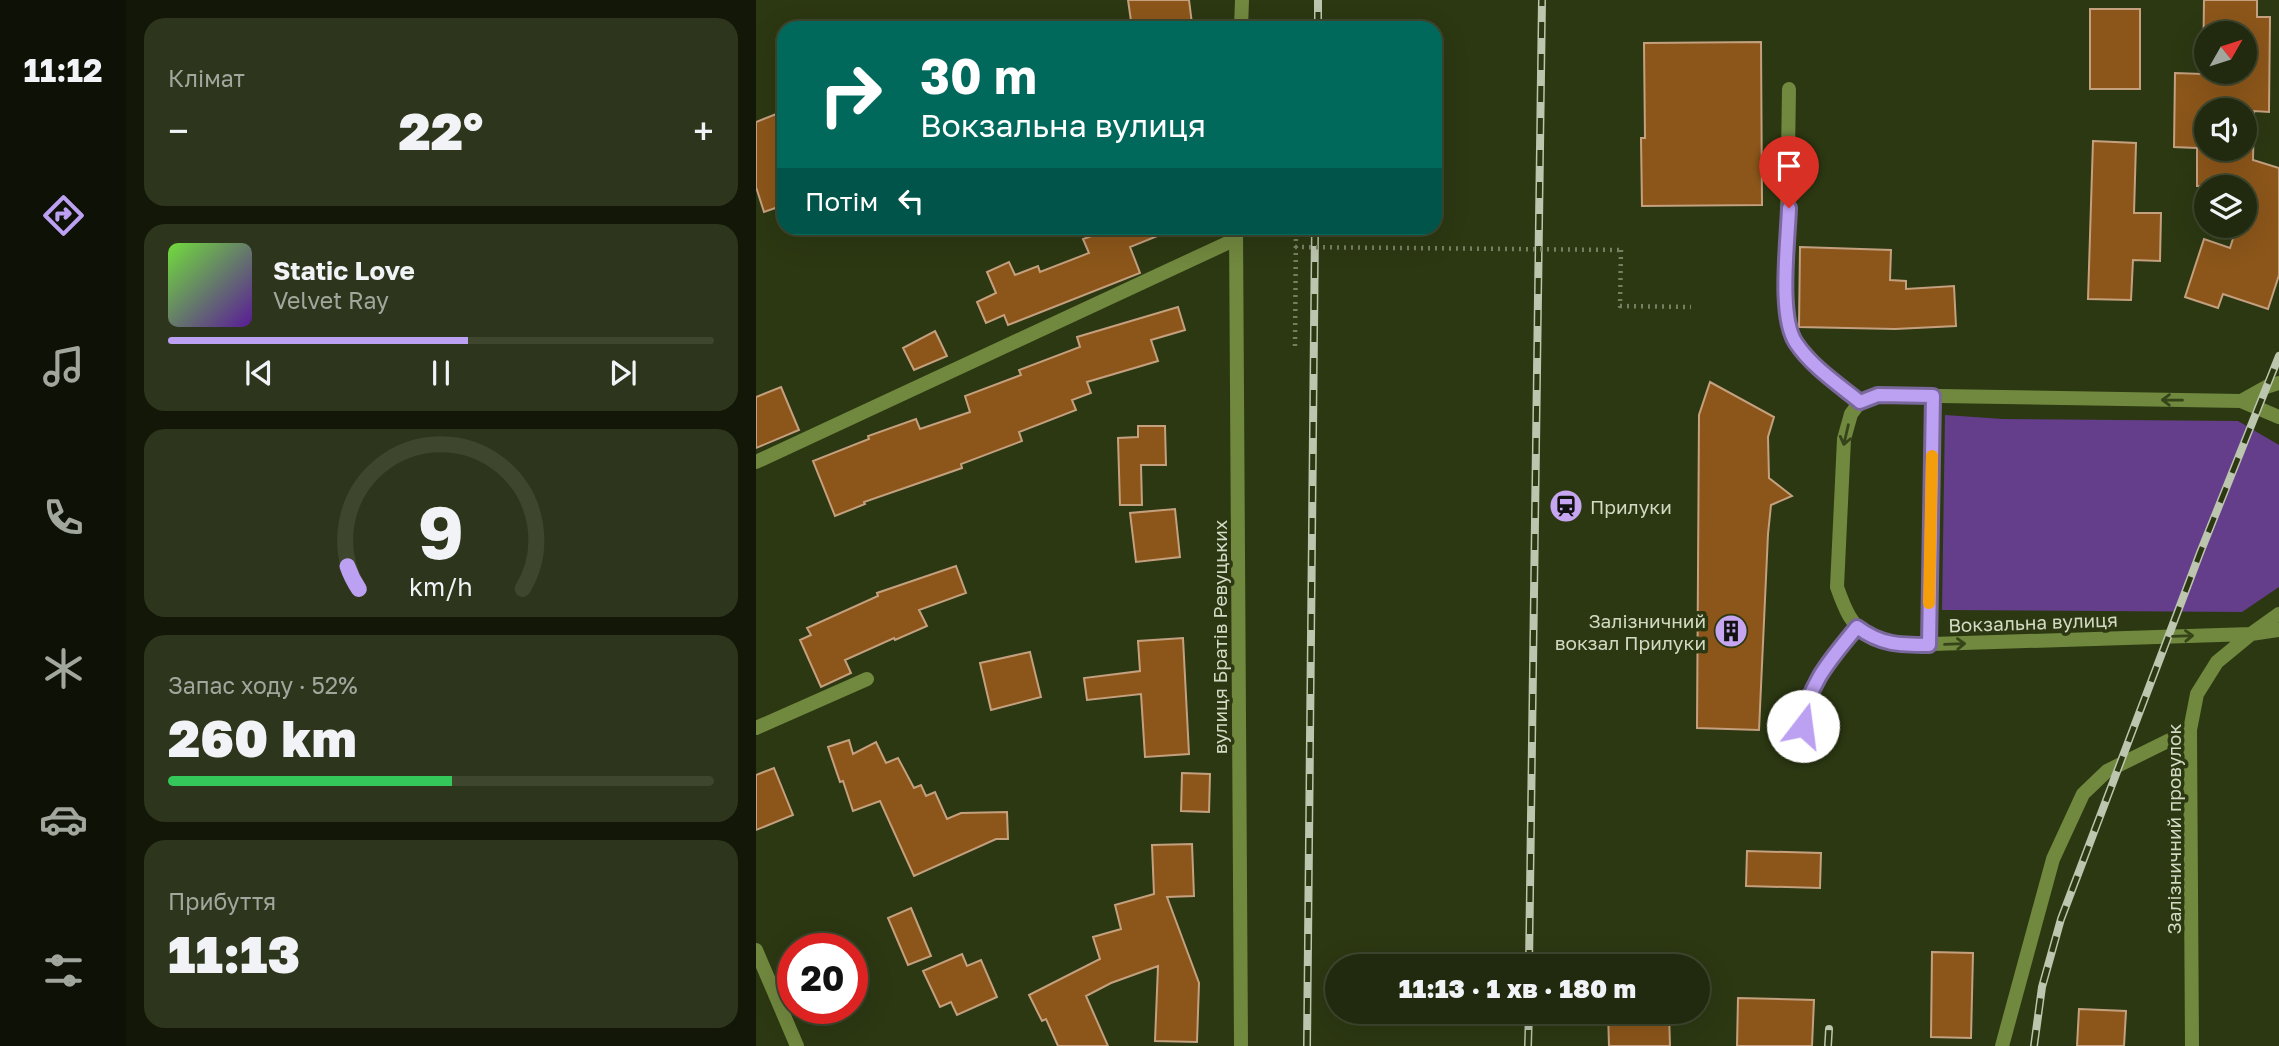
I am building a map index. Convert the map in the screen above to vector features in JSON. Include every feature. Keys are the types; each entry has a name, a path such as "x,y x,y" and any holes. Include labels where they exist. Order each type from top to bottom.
{"street":[{"path":"1241,21 1242,0"},
{"path":"1789,89 1786,286 1788,326 1796,342 1821,370 1860,402"},
{"path":"756,462 1232,235"},
{"name":"вулиця Братів Ревуцьких","path":"1236,235 1241,1046"},
{"path":"2241,401 2279,383"},
{"path":"1802,742 1805,709 1821,672 1857,627 1844,610 1837,587 1844,439 1852,414 1860,402 1878,395 2241,401 2279,417"},
{"path":"1929,645 1933,396"},
{"path":"2250,634 2279,614"},
{"name":"Вокзальна вулиця","path":"1857,627 1873,639 1901,645 2250,634 2279,630"},
{"name":"Залізничний провулок","path":"2192,1046 2190,730 2197,694 2217,662 2250,634"},
{"path":"756,728 867,679"},
{"path":"2002,1046 2053,859 2083,794 2107,771 2190,730"},
{"path":"756,950 797,1046"}],"path":[{"path":"1295,346 1296,235"},
{"path":"1295,247 1621,250 1620,306 1691,307"}],"shaded area":[{"path":"1945,415 2003,419 2238,421 2279,445 2279,587 2242,612 1942,610"}],"building":[{"path":"1128,0 1189,0 1192,21 1131,21"},
{"path":"2204,0 2257,0 2257,17 2270,17 2269,112 2257,111 2257,98 2194,98 2194,148 2174,147 2175,73 2194,74 2194,84 2258,84 2258,21 2204,21"},
{"path":"2090,9 2140,9 2140,89 2090,89"},
{"path":"1761,42 1762,205 1642,206 1641,138 1645,138 1644,43"},
{"path":"777,114 777,207 764,212 756,187 756,122"},
{"path":"2093,141 2136,143 2134,213 2161,213 2160,261 2133,260 2131,300 2088,299"},
{"path":"2197,161 2256,161 2279,168 2279,275 2268,309 2223,294 2218,308 2185,297 2204,239 2230,248 2233,238 2257,238 2257,175 2197,175"},
{"path":"1094,235 1160,235 1130,247 1140,273 1008,325 1004,315 986,323 977,302 996,293 987,272 1009,262 1015,275 1038,266 1040,272 1089,253 1083,239"},
{"path":"1800,247 1891,250 1890,280 1906,281 1906,289 1954,286 1956,326 1895,329 1799,327"},
{"path":"1178,307 1185,330 1151,340 1158,361 1087,382 1091,393 1072,400 1076,410 1019,432 1022,441 961,464 962,468 864,502 865,504 835,516 813,461 869,439 868,436 916,419 920,429 970,412 965,396 1021,375 1019,370 1080,347 1077,337"},
{"path":"935,331 947,356 914,370 903,348"},
{"name":"Залізничний вокзал Прилуки","path":"1710,382 1774,417 1768,437 1769,478 1792,496 1771,505 1759,730 1697,728 1699,415"},
{"path":"781,387 799,430 756,448 756,397"},
{"path":"1138,426 1165,426 1166,465 1141,465 1142,505 1120,505 1118,438 1138,437"},
{"path":"1175,509 1180,557 1136,562 1130,513"},
{"path":"956,566 966,593 919,610 927,626 845,660 851,673 821,687 800,640 811,635 807,628 878,596 877,593"},
{"path":"1183,638 1189,754 1145,757 1141,694 1087,700 1084,678 1140,671 1138,641"},
{"path":"1030,652 1041,697 991,710 980,663"},
{"path":"849,740 853,754 876,742 886,763 898,758 914,788 921,785 926,796 935,792 947,819 961,813 1007,812 1008,839 996,839 914,876 880,801 853,811 828,747"},
{"path":"774,768 793,815 756,830 756,775"},
{"path":"1182,773 1210,774 1209,812 1181,811"},
{"path":"1192,844 1194,896 1167,897 1199,983 1197,1042 1155,1041 1158,966 1111,983 1086,996 1108,1046 1058,1046 1046,1019 1042,1021 1029,995 1100,959 1093,937 1121,929 1115,905 1154,894 1152,845"},
{"path":"1747,851 1821,853 1820,888 1746,886"},
{"path":"911,908 931,956 908,965 888,918"},
{"path":"1932,952 1973,953 1971,1038 1931,1037"},
{"path":"962,954 967,966 981,960 997,997 957,1015 951,1002 940,1007 923,971"},
{"path":"1738,998 1814,1000 1812,1046 1737,1046"},
{"path":"2079,1009 2126,1011 2124,1046 2077,1046"},
{"path":"1608,1024 1669,1024 1670,1046 1609,1046"}],"railway":[{"path":"1318,0 1318,21"},
{"path":"1529,954 1542,0"},
{"path":"1307,1046 1315,235"},
{"path":"2034,1046 2042,987 2061,919 2200,553 2279,356"},
{"path":"1528,1046 1529,1024"},
{"path":"1828,1046 1829,1029"}],"slow traffic":[{"path":"1929,603 1932,456"}],"place":[{"name":"Прилуки","path":"1566,506"},
{"name":"Залізничний вокзал Прилуки","path":"1731,631"}],"route":[{"path":"1789,208 1786,286 1788,326 1796,342 1821,370 1860,402 1878,395 1933,396 1929,645 1901,645 1873,639 1857,627 1821,672 1805,709 1803,726"}]}
